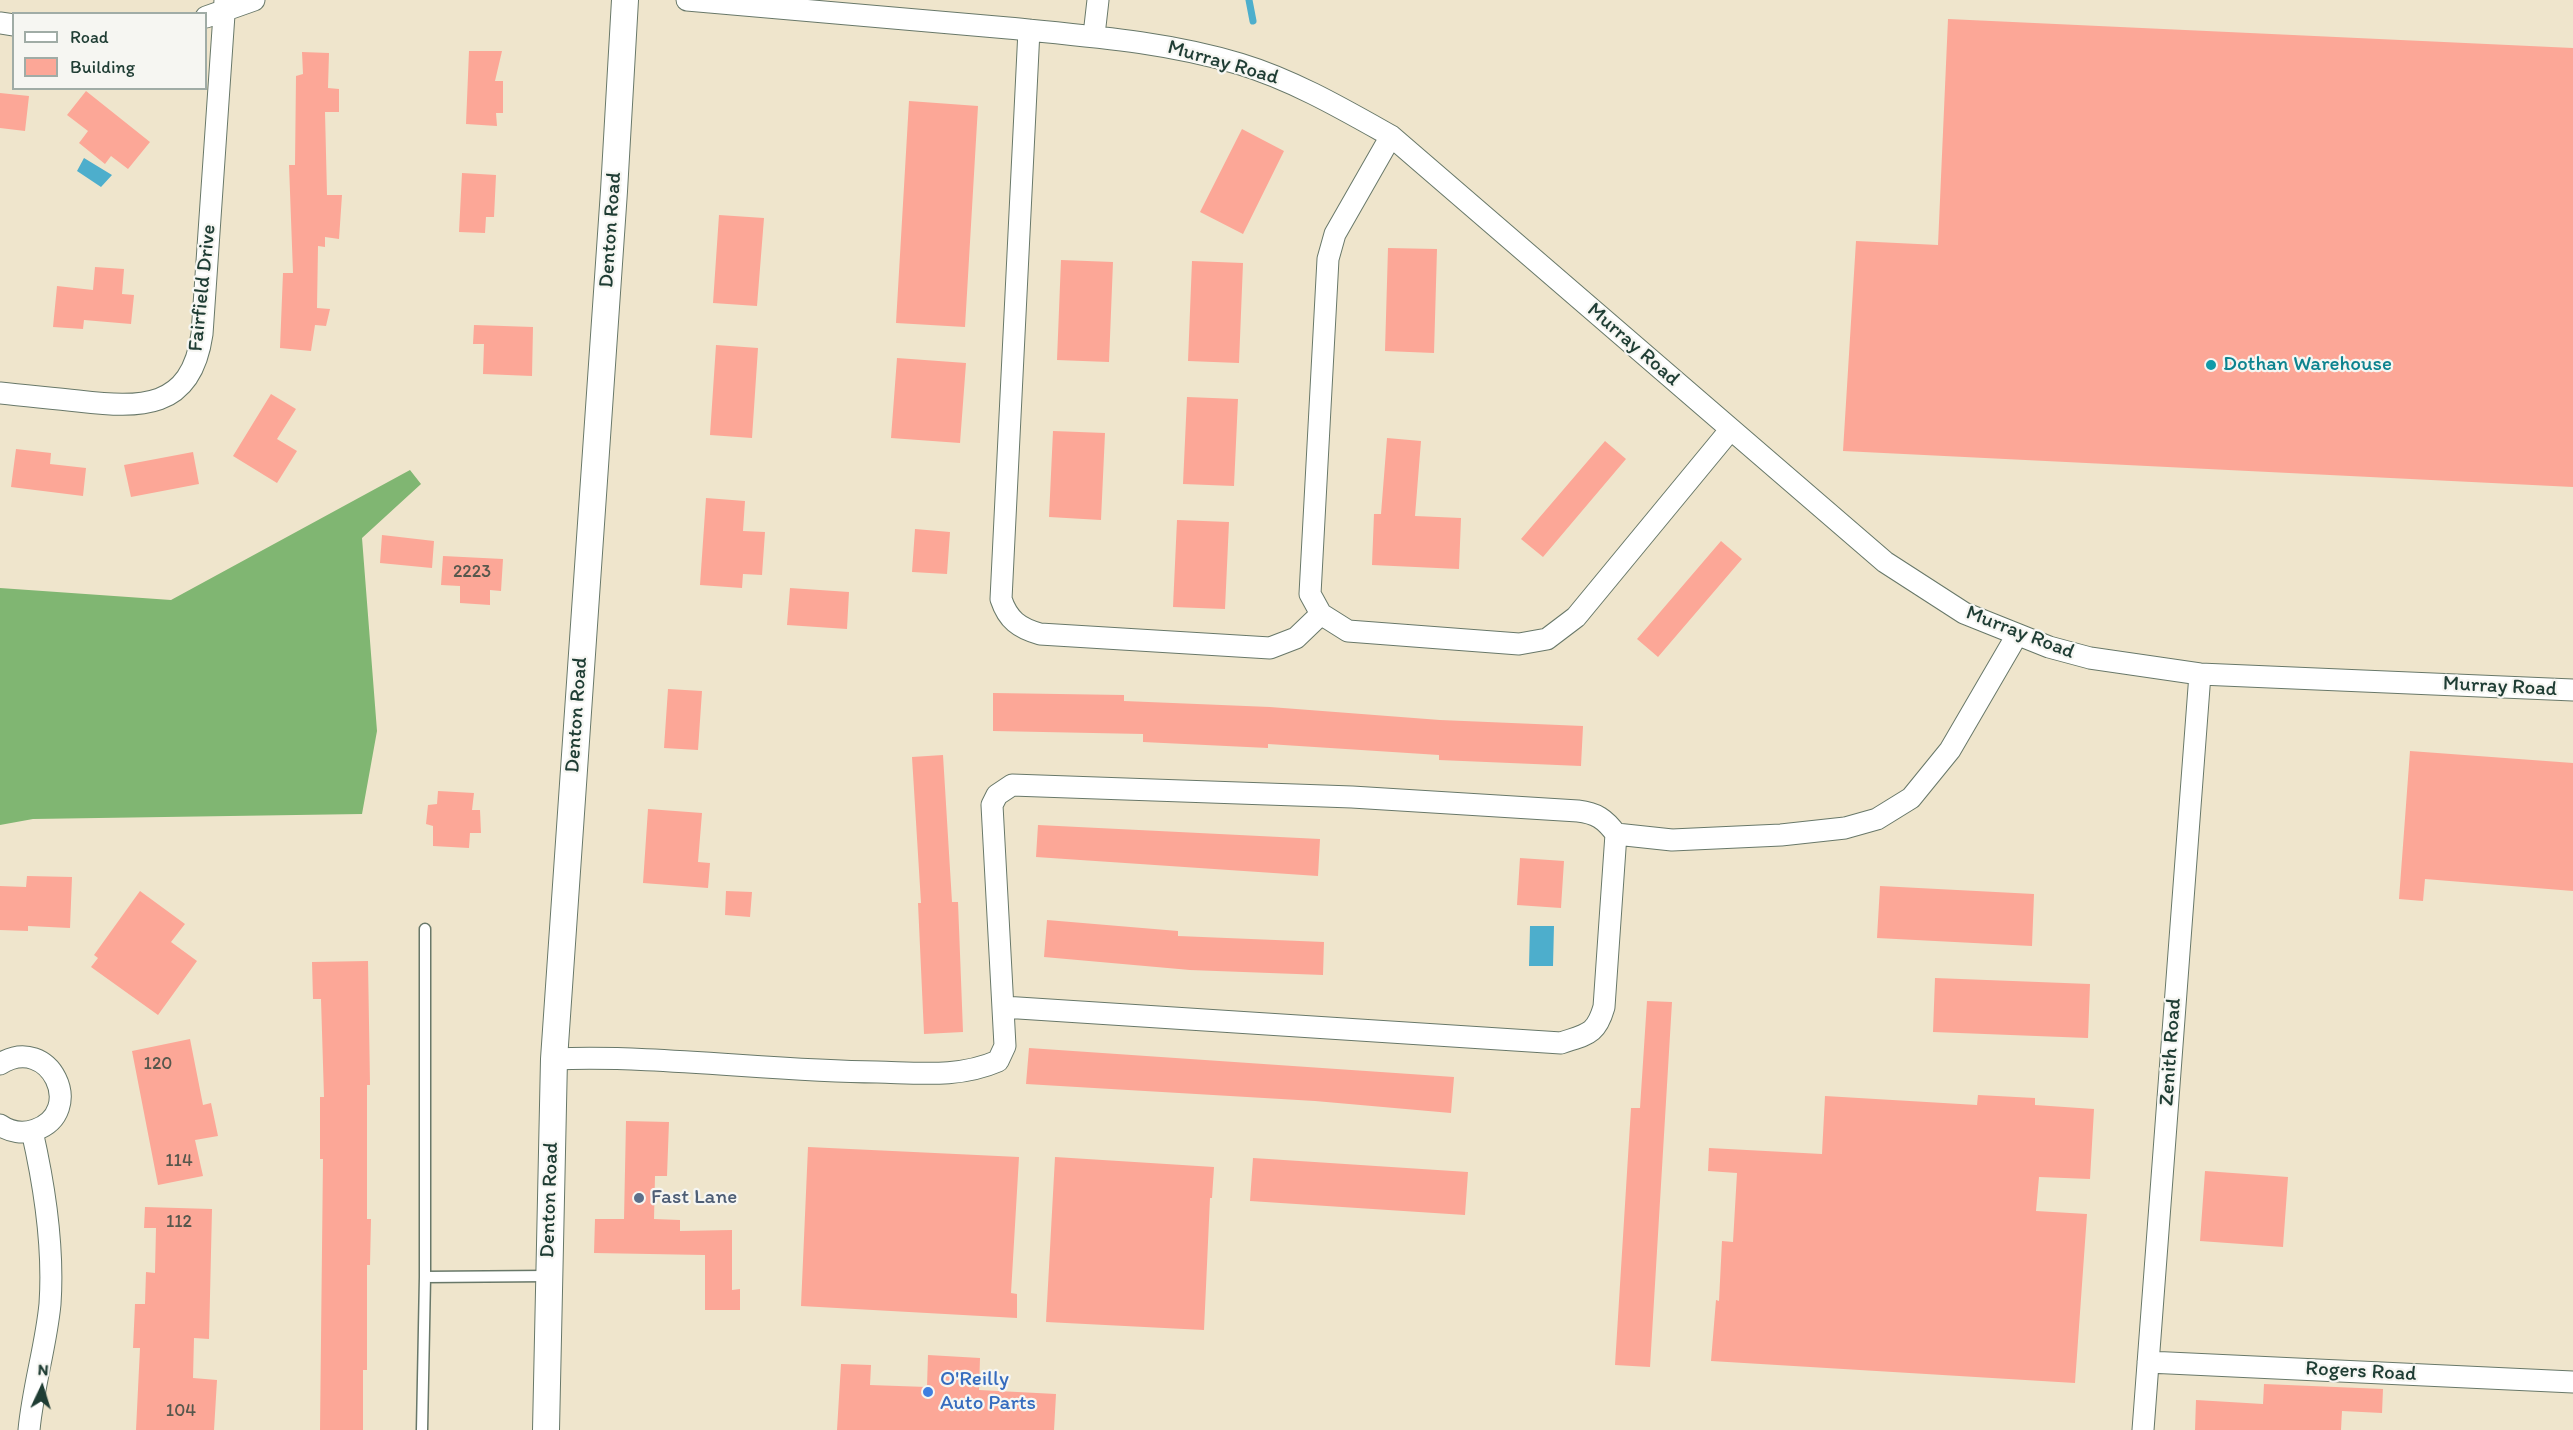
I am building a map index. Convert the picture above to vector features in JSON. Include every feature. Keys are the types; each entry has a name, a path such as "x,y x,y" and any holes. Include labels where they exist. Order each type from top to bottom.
{"street":[{"path":"218,10 254,0"},
{"name":"Denton Road","path":"546,1430 554,1059 615,191 625,0"},
{"name":"Murray Road","path":"687,0 1094,35 1152,43 1242,64 1283,80 1340,107 1391,136 1885,562 1964,613 2017,635 2090,658 2200,674 2573,690"},
{"path":"1094,35 1098,0"},
{"name":"Fairfield Drive","path":"0,393 135,406 166,396 189,374 196,362 202,334 218,10"},
{"path":"1029,30 1001,599 1006,615 1026,630 1040,634 1270,648 1296,638 1321,614"},
{"path":"1391,136 1335,234 1328,259 1311,594 1321,614 1348,631 1519,644 1547,639 1576,617 1731,429"},
{"path":"1616,834 1672,840 1781,835 1845,828 1877,819 1911,798 1950,750 2017,635"},
{"name":"Zenith Road","path":"2143,1430 2200,674"},
{"path":"554,1059 598,1057 840,1072 962,1073 998,1061 1005,1046 992,805 997,795 1012,785 1352,797 1578,811 1592,813 1606,820 1616,834 1604,1007 1599,1024 1589,1034 1561,1043 1003,1007"},
{"path":"0,1064 13,1058 25,1057 37,1060 55,1076 60,1099 57,1111 42,1128 32,1131 11,1131 0,1125"},
{"path":"29,1430 32,1395 50,1304 48,1214 32,1131"},
{"name":"Rogers Road","path":"2148,1362 2573,1382"}],"lane":[{"path":"422,1430 425,1277 425,928"},
{"path":"425,1277 548,1276"}],"green space":[{"path":"410,470 421,484 362,538 377,731 362,814 33,819 0,825 0,588 171,600"}],"water":[{"path":"84,158 112,175 101,187 77,171"},
{"path":"1530,926 1554,926 1553,966 1529,966"}],"building":[{"path":"1948,19 2573,48 2573,487 1843,451 1856,241 1938,245"},
{"path":"469,51 502,51 495,81 503,81 503,113 496,113 497,126 466,124"},
{"path":"302,52 329,53 328,88 339,89 339,112 325,112 327,195 342,195 339,239 325,237 325,247 318,246 317,308 330,309 326,326 315,325 311,351 280,348 283,273 293,273 289,165 295,165 296,76 303,74"},
{"path":"86,91 150,142 128,169 111,156 105,164 79,143 88,131 67,115"},
{"path":"0,93 29,96 25,131 0,128"},
{"path":"909,101 978,106 965,327 896,323"},
{"path":"1242,129 1284,151 1243,234 1200,212"},
{"path":"462,173 496,175 494,217 486,217 485,233 459,232"},
{"path":"719,215 764,218 757,306 713,303"},
{"path":"1388,248 1437,249 1434,353 1385,351"},
{"path":"1061,260 1113,262 1109,362 1057,360"},
{"path":"1192,261 1243,263 1239,363 1188,361"},
{"path":"95,267 124,269 122,294 134,295 131,324 84,320 83,329 53,327 57,286 93,290"},
{"path":"474,325 533,327 532,376 483,374 484,344 473,344"},
{"path":"716,345 758,348 752,438 710,435"},
{"path":"897,358 966,363 960,443 891,438"},
{"path":"271,394 296,409 277,439 297,451 277,483 233,456"},
{"path":"1187,397 1238,399 1234,486 1183,484"},
{"path":"1053,431 1105,433 1101,520 1049,517"},
{"path":"1387,438 1421,441 1415,516 1461,518 1459,569 1372,565 1374,514 1381,514"},
{"path":"1605,441 1626,459 1543,557 1521,539"},
{"path":"16,449 51,453 50,464 86,468 83,496 11,487"},
{"path":"193,452 199,484 131,497 124,465"},
{"path":"706,498 745,501 743,531 765,532 762,575 743,574 742,588 700,585"},
{"path":"1177,520 1229,522 1225,609 1173,607"},
{"path":"915,529 950,532 947,574 912,572"},
{"path":"382,535 434,541 432,568 380,563"},
{"path":"1721,541 1742,559 1658,657 1637,639"},
{"path":"443,556 503,559 501,591 490,590 490,605 460,603 460,586 441,585"},
{"path":"790,588 849,592 847,629 787,625"},
{"path":"668,689 702,691 698,750 664,748"},
{"path":"993,693 1124,695 1124,701 1270,707 1440,720 1583,726 1581,766 1439,760 1439,755 1268,744 1268,748 1143,742 1143,734 993,731"},
{"path":"2410,751 2573,763 2573,891 2425,879 2423,901 2399,899"},
{"path":"943,755 952,902 958,902 963,1032 924,1034 918,903 921,903 912,757"},
{"path":"438,791 474,793 472,810 480,810 481,833 470,833 469,848 433,846 433,826 426,824 428,805 437,804"},
{"path":"648,809 702,813 698,862 710,863 708,888 643,883"},
{"path":"1038,825 1320,839 1318,876 1036,857"},
{"path":"1520,858 1564,861 1561,908 1517,905"},
{"path":"27,876 72,877 70,928 28,926 28,931 0,930 0,886 26,887"},
{"path":"1880,886 2034,894 2032,946 1877,938"},
{"path":"140,891 185,924 171,942 197,961 158,1015 91,967 98,958 94,955"},
{"path":"726,891 752,892 750,917 725,915"},
{"path":"1047,920 1178,931 1178,936 1324,942 1323,975 1190,970 1044,957"},
{"path":"368,961 370,1085 367,1085 367,1219 371,1219 370,1265 367,1265 367,1370 363,1370 363,1430 320,1430 323,1159 320,1159 320,1097 324,1097 321,999 313,999 312,962"},
{"path":"1935,978 2090,984 2088,1038 1933,1032"},
{"path":"1647,1001 1672,1002 1650,1367 1615,1365 1631,1108 1640,1108"},
{"path":"190,1039 203,1105 211,1103 218,1136 195,1140 203,1176 158,1185 132,1051"},
{"path":"1029,1048 1454,1077 1451,1113 1315,1101 1026,1084"},
{"path":"1978,1095 2035,1098 2035,1105 2094,1109 2090,1179 2039,1177 2036,1211 2087,1214 2075,1383 1711,1361 1716,1300 1719,1301 1722,1241 1733,1242 1737,1173 1708,1171 1709,1148 1822,1154 1825,1096 1977,1105"},
{"name":"Fast Lane","path":"626,1121 669,1122 667,1176 655,1176 654,1219 680,1220 680,1231 732,1230 732,1290 740,1289 740,1310 705,1310 705,1255 594,1253 595,1219 624,1219"},
{"path":"808,1147 1019,1157 1011,1293 1017,1294 1017,1318 801,1306"},
{"path":"1055,1157 1214,1167 1212,1198 1210,1198 1204,1330 1046,1322"},
{"path":"1253,1158 1468,1172 1465,1215 1250,1201"},
{"path":"2205,1171 2288,1177 2283,1247 2200,1241"},
{"path":"145,1207 212,1209 209,1339 194,1338 193,1378 217,1380 214,1430 136,1430 140,1348 133,1348 135,1304 145,1304 146,1272 155,1273 156,1228 144,1228"},
{"name":"O'Reilly Auto Parts","path":"928,1355 980,1358 979,1390 1056,1394 1054,1430 837,1430 841,1364 871,1365 870,1385 927,1387"},
{"path":"2264,1384 2383,1389 2382,1413 2342,1411 2341,1430 2195,1430 2196,1400 2263,1404"}],"waterway":[{"path":"1249,0 1253,21"}],"place":[{"name":"Dothan Warehouse","path":"2211,365"},
{"name":"Fast Lane","path":"639,1198"},
{"name":"O'Reilly Auto Parts","path":"928,1392"}]}
